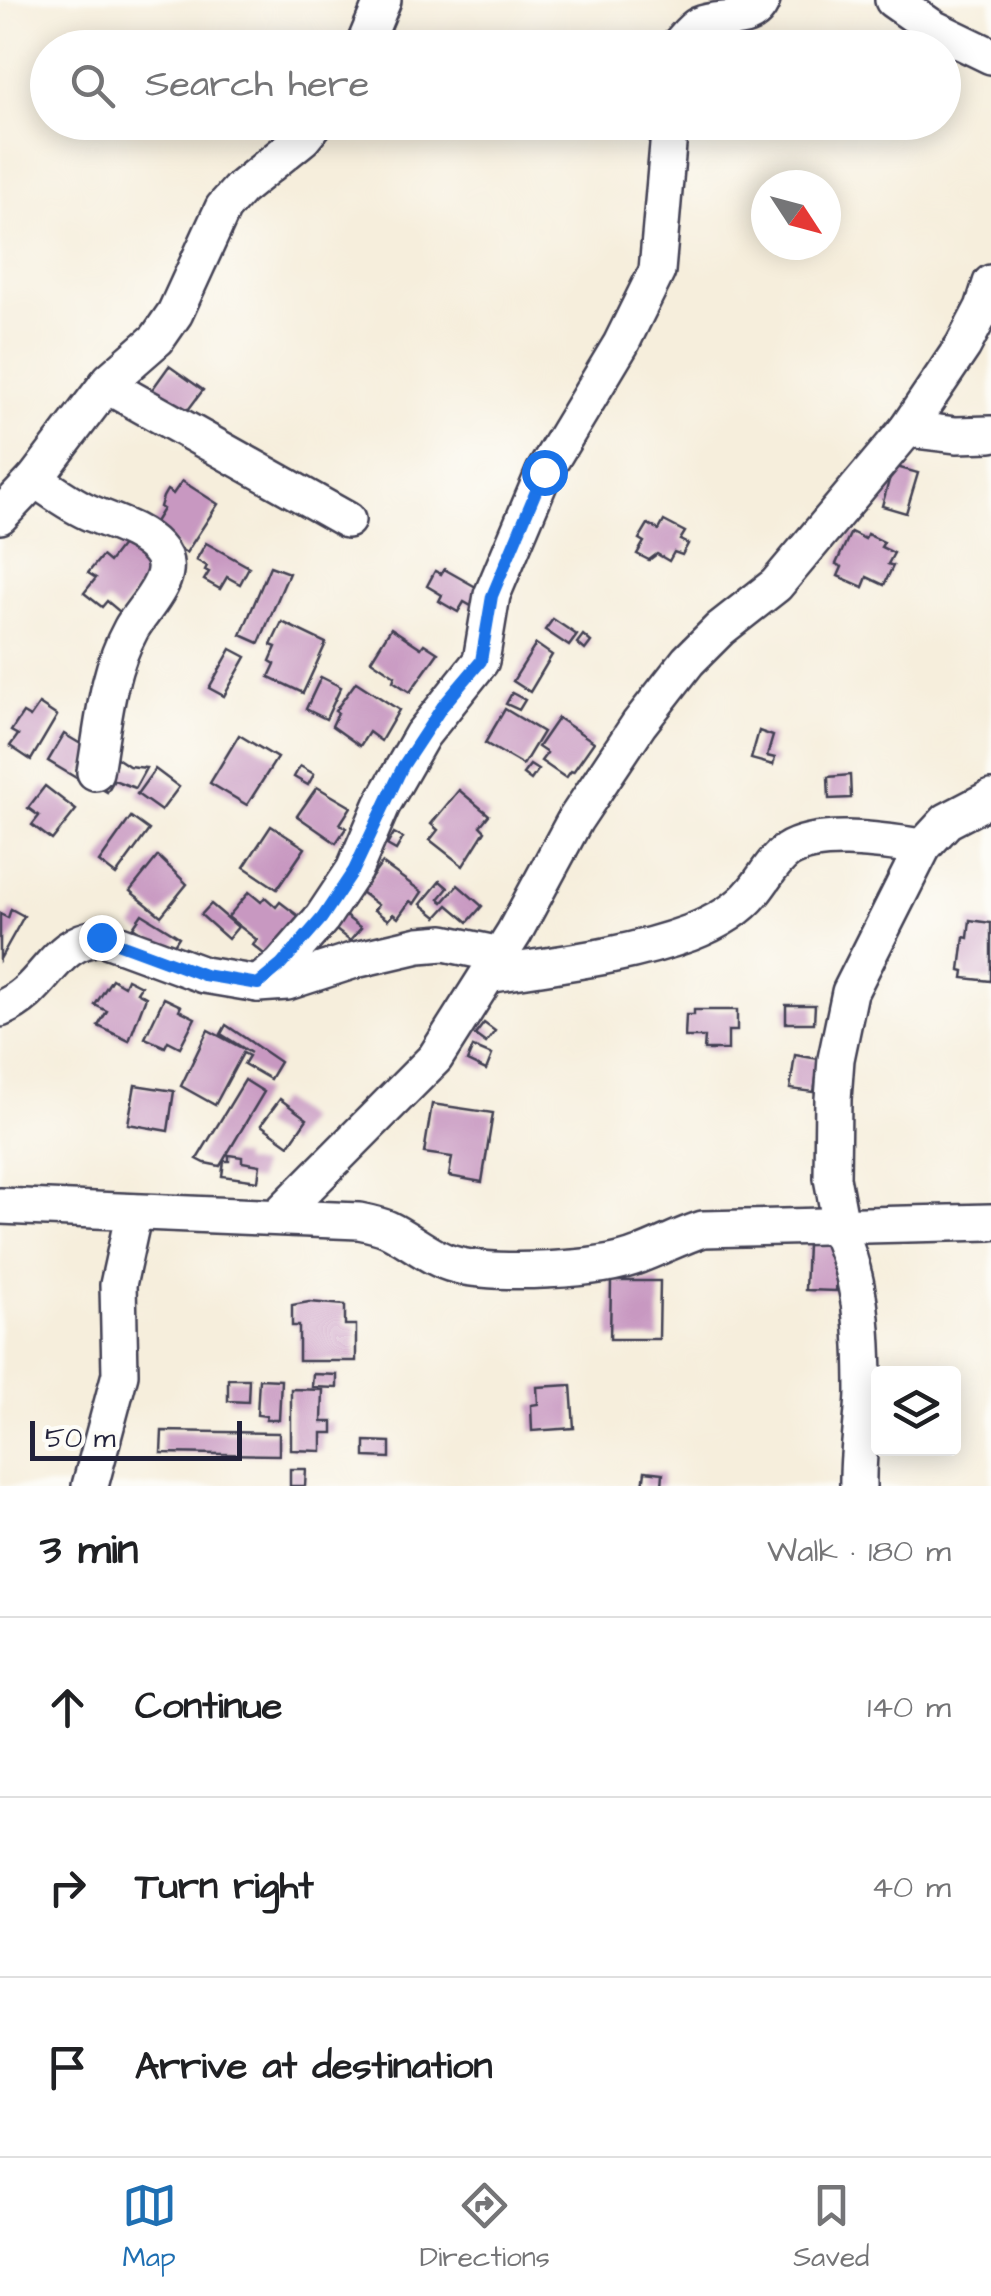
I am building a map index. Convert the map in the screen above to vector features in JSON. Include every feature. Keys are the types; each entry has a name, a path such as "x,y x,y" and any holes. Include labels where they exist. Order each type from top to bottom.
{"street":[{"path":"370,30 383,0"},
{"path":"693,30 698,25 749,16 759,10 762,0"},
{"path":"893,0 937,30"},
{"path":"961,42 991,56"},
{"path":"0,516 35,480 106,385 157,339 206,252 224,208 240,189 301,140"},
{"path":"258,984 281,965 322,918 354,870 403,766 442,707 481,661 492,596 544,472 620,344 657,271 668,140"},
{"path":"277,1218 435,1058 494,965 575,820 639,724 688,661 720,629 776,584 908,428 963,346 991,283"},
{"path":"106,385 347,520"},
{"path":"908,428 956,435 991,434"},
{"path":"35,480 82,509 130,530 158,548 164,561 164,580 130,630 114,668 104,704 95,772"},
{"path":"852,1478 864,1396 862,1325 832,1178 836,1060 850,992 923,847 948,821 991,798"},
{"path":"0,1009 32,991 66,949 83,939 101,937 204,975 258,984 287,982 355,960 444,942 494,965 616,955 691,932 727,916 744,902 785,853 798,846 862,840 923,847"},
{"path":"0,1206 359,1221 386,1228 456,1265 504,1270 621,1261 703,1229 991,1222"},
{"path":"85,1484 120,1374 118,1284 134,1212"}],"building":[{"path":"169,366 203,390 185,414 146,398"},
{"path":"893,466 918,473 906,513 882,506"},
{"path":"182,481 218,504 186,553 152,527 163,509 160,507 167,490 173,494"},
{"path":"664,521 685,532 680,540 688,544 682,555 674,552 669,561 657,554 649,560 637,554 644,542 639,539 648,524 659,530"},
{"path":"851,532 884,542 881,547 894,553 884,585 867,577 863,587 838,576 842,567 836,564"},
{"path":"126,540 157,565 120,612 107,601 102,607 84,593 96,578 88,573 102,556 109,562"},
{"path":"206,543 249,567 240,584 227,577 220,589 204,580 209,572 205,570 207,566 196,560"},
{"path":"270,566 289,573 259,643 241,635"},
{"path":"444,569 483,591 473,607 464,602 458,612 439,601 442,595 427,586 435,571 441,574"},
{"path":"553,619 577,635 569,646 545,630"},
{"path":"282,622 326,643 303,693 269,677 275,664 270,661 276,647 271,645"},
{"path":"391,628 421,648 424,644 438,653 410,692 371,660"},
{"path":"583,635 591,642 585,650 577,643"},
{"path":"536,644 552,655 530,692 513,681"},
{"path":"231,649 246,657 224,696 209,688"},
{"path":"321,677 341,687 326,719 306,709"},
{"path":"356,682 399,710 381,741 369,732 360,746 332,726 338,713 335,711"},
{"path":"512,693 525,700 519,710 506,704"},
{"path":"39,704 57,716 31,760 10,746 18,735 11,731 23,713 30,717"},
{"path":"505,709 543,732 523,765 485,743"},
{"path":"558,718 594,742 566,778 541,761 547,753 538,747"},
{"path":"759,731 773,736 767,756 775,758 773,765 751,759"},
{"path":"64,734 94,752 78,779 48,761"},
{"path":"239,735 277,758 247,805 210,783"},
{"path":"108,752 129,766 146,768 135,788 114,780 107,792 90,782"},
{"path":"530,765 538,770 531,780 523,774"},
{"path":"300,766 314,774 308,785 294,777"},
{"path":"155,769 179,787 161,811 137,794"},
{"path":"850,775 851,798 829,799 828,777"},
{"path":"45,786 76,810 52,840 32,825 39,816 28,808"},
{"path":"317,787 351,807 340,824 346,828 336,843 297,816"},
{"path":"459,790 489,815 480,826 485,831 463,866 430,840 438,830 431,824"},
{"path":"131,817 149,830 116,875 99,862"},
{"path":"271,826 305,848 277,889 244,867"},
{"path":"394,833 403,838 396,850 387,845"},
{"path":"158,856 187,884 161,916 130,891"},
{"path":"382,863 422,892 398,918 393,914 388,920 374,910 378,905 361,892"},
{"path":"440,881 448,888 439,899 443,902 458,885 482,906 468,922 448,905 437,917 421,904"},
{"path":"249,892 261,902 265,897 276,907 280,902 301,918 270,959 253,945 257,940 228,917"},
{"path":"211,904 238,927 228,939 201,915"},
{"path":"335,908 361,928 350,941 325,921"},
{"path":"11,909 24,916 0,959 0,914 8,918"},
{"path":"142,914 179,937 170,951 133,927"},
{"path":"970,920 991,923 991,981 963,978 964,971 960,970"},
{"path":"112,979 124,986 127,979 141,986 137,992 146,997 129,1041 98,1026 107,1011 95,1005"},
{"path":"164,998 195,1018 180,1047 168,1041 165,1047 145,1038"},
{"path":"786,1005 815,1005 814,1023 786,1023"},
{"path":"694,1010 737,1010 737,1031 728,1031 728,1050 704,1050 705,1037 685,1037 686,1015 694,1015"},
{"path":"484,1023 495,1031 486,1043 475,1035"},
{"path":"226,1025 280,1062 270,1079 244,1064 249,1056 243,1053 215,1105 181,1086 208,1030 251,1053 221,1034"},
{"path":"473,1047 492,1055 486,1070 467,1061"},
{"path":"795,1055 819,1059 814,1092 790,1089"},
{"path":"245,1080 264,1092 220,1166 197,1159"},
{"path":"135,1085 174,1091 168,1131 128,1124"},
{"path":"280,1099 307,1119 289,1145 261,1125"},
{"path":"432,1104 493,1113 482,1182 449,1176 452,1157 424,1153"},
{"path":"229,1155 260,1165 258,1181 222,1176"},
{"path":"807,1244 838,1244 836,1291 805,1290"},
{"path":"611,1281 660,1281 659,1339 610,1339"},
{"path":"292,1305 345,1305 345,1325 356,1325 356,1361 299,1361 299,1326 292,1326"},
{"path":"313,1374 337,1375 337,1388 312,1387"},
{"path":"228,1379 249,1379 248,1402 228,1401"},
{"path":"259,1379 281,1380 279,1420 257,1415"},
{"path":"571,1385 574,1428 532,1431 531,1405 538,1404 537,1387"},
{"path":"291,1389 323,1390 322,1422 333,1422 333,1433 322,1433 322,1451 291,1450"},
{"path":"162,1431 279,1433 279,1455 161,1453"},
{"path":"365,1441 390,1442 390,1458 365,1457"},
{"path":"290,1469 306,1469 305,1486 290,1486"},
{"path":"645,1471 663,1473 662,1486 643,1486"}],"route":[{"path":"101,937 204,975 258,984 307,938 354,870 382,805 422,735 481,661 492,596 544,472"}]}
